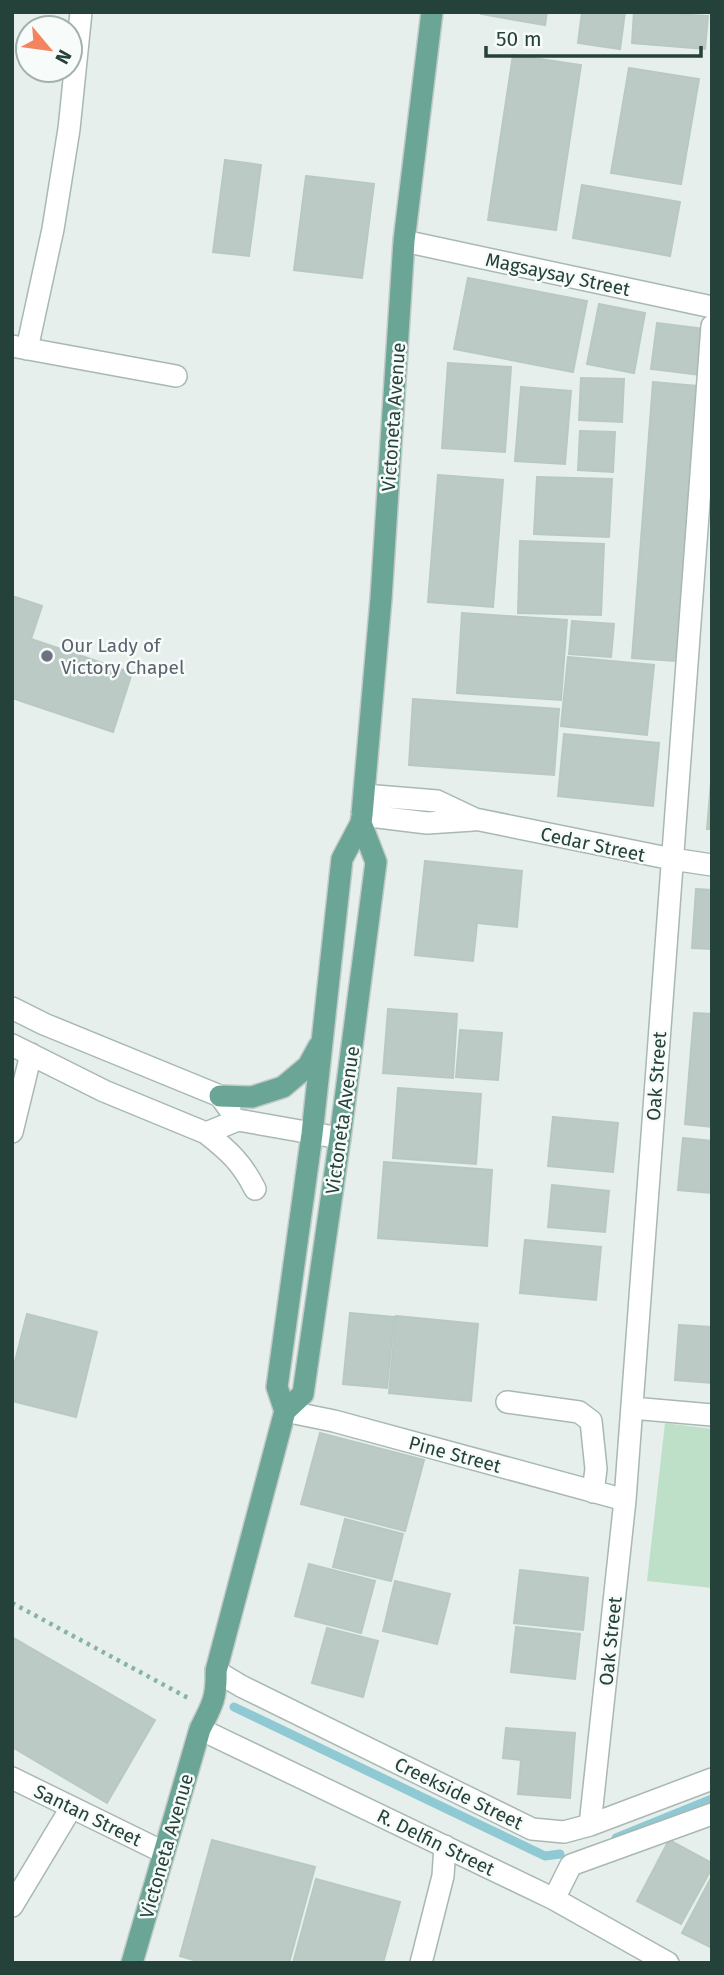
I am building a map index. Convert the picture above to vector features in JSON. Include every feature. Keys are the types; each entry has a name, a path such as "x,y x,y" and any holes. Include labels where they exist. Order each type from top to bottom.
{"main road":[{"name":"Victoneta Avenue","path":"285,1411 277,1387 312,1135 342,859 362,811 381,599 404,241 432,12"},
{"name":"Victoneta Avenue","path":"132,1963 200,1728 216,1692 216,1671 285,1411 303,1394 376,862 362,811"},
{"path":"220,1096 252,1097 283,1087 308,1066 323,1038"},
{"name":"Victoneta Avenue","path":"200,1728 200,1704 205,1688 216,1671"}],"street":[{"path":"81,12 69,129 53,229 20,348 176,376"},
{"name":"Magsaysay Street","path":"404,241 712,307"},
{"name":"Oak Street","path":"590,1825 625,1500 712,326"},
{"name":"Cedar Street","path":"362,811 427,823 475,820 712,865"},
{"path":"12,1008 44,1024 220,1096 238,1120"},
{"path":"12,1132 22,1050 104,1091 206,1133 230,1152 246,1171 255,1189"},
{"path":"206,1133 238,1120 340,1139"},
{"path":"507,1402 579,1412 591,1421 596,1469 593,1492"},
{"path":"632,1408 712,1415"},
{"name":"Pine Street","path":"285,1411 334,1421 625,1500"},
{"name":"Creekside Street","path":"216,1671 241,1686 532,1829 564,1832 590,1825 712,1779"},
{"name":"R. Delfin Street","path":"200,1728 554,1899 668,1963"},
{"name":"Santan Street","path":"12,1778 163,1852"},
{"path":"12,1906 71,1808"},
{"path":"571,1865 712,1814"},
{"path":"554,1899 571,1865 564,1832"},
{"path":"421,1963 443,1876 445,1846"}],"path":[{"path":"12,1603 200,1704"}],"green space":[{"path":"665,1423 712,1429 712,1588 647,1581"}],"building":[{"path":"481,12 547,12 545,25"},
{"path":"582,12 625,12 620,49 578,43"},
{"path":"634,12 708,16 705,49 632,43"},
{"path":"513,55 581,65 556,230 488,220"},
{"path":"629,68 699,79 681,184 611,173"},
{"path":"225,160 261,165 249,256 213,252"},
{"path":"306,176 374,184 362,278 294,270"},
{"path":"582,185 680,202 670,256 573,238"},
{"path":"468,278 587,301 573,372 454,349"},
{"path":"599,304 645,313 634,373 587,364"},
{"path":"657,323 706,329 700,375 651,369"},
{"path":"448,363 511,367 505,452 442,448"},
{"path":"581,378 624,379 622,422 579,420"},
{"path":"653,382 697,386 676,661 632,658"},
{"path":"521,387 571,391 565,464 515,461"},
{"path":"580,431 615,432 613,472 578,470"},
{"path":"438,475 503,480 493,607 428,602"},
{"path":"537,477 612,479 609,537 534,534"},
{"path":"520,541 604,544 601,615 518,613"},
{"name":"Our Lady of Victory Chapel","path":"12,596 42,606 31,639 132,673 113,732 12,698"},
{"path":"462,613 567,620 561,700 457,693"},
{"path":"572,621 614,624 611,657 569,654"},
{"path":"568,657 654,665 647,735 561,726"},
{"path":"413,699 559,709 554,775 409,765"},
{"path":"564,734 659,743 653,806 558,796"},
{"path":"712,770 712,829 707,829"},
{"path":"425,861 522,871 517,927 477,923 473,961 415,955"},
{"path":"696,889 712,890 712,949 692,948"},
{"path":"388,1009 457,1014 453,1078 383,1073"},
{"path":"694,1013 712,1014 712,1127 685,1124"},
{"path":"460,1030 502,1033 498,1080 456,1077"},
{"path":"398,1088 481,1094 476,1164 393,1158"},
{"path":"553,1117 618,1123 613,1172 548,1166"},
{"path":"683,1138 712,1141 712,1193 678,1190"},
{"path":"384,1162 492,1170 487,1246 378,1238"},
{"path":"552,1185 609,1191 605,1232 548,1227"},
{"path":"525,1240 601,1247 596,1300 520,1293"},
{"path":"350,1313 394,1317 387,1388 343,1384"},
{"path":"27,1314 97,1332 76,1417 12,1401 12,1373"},
{"path":"396,1316 478,1324 471,1401 389,1393"},
{"path":"679,1325 712,1327 712,1383 675,1380"},
{"path":"320,1433 424,1460 405,1531 301,1504"},
{"path":"345,1519 403,1534 391,1581 333,1567"},
{"path":"309,1564 375,1581 361,1633 295,1616"},
{"path":"520,1570 588,1578 583,1630 514,1623"},
{"path":"395,1581 450,1594 437,1644 383,1631"},
{"path":"516,1627 580,1634 575,1679 511,1672"},
{"path":"327,1628 378,1641 363,1697 312,1683"},
{"path":"12,1637 155,1720 107,1803 12,1747"},
{"path":"506,1728 575,1733 570,1798 518,1794 521,1760 503,1758"},
{"path":"212,1840 315,1867 289,1963 204,1963 180,1956"},
{"path":"669,1840 712,1863 712,1868 681,1924 637,1901"},
{"path":"712,1876 712,1948 682,1933"},
{"path":"316,1879 400,1902 383,1963 293,1963"}],"waterway":[{"path":"234,1707 545,1856 560,1854"},
{"path":"616,1838 712,1799"}],"place":[{"name":"Our Lady of Victory Chapel","path":"47,656"}]}
